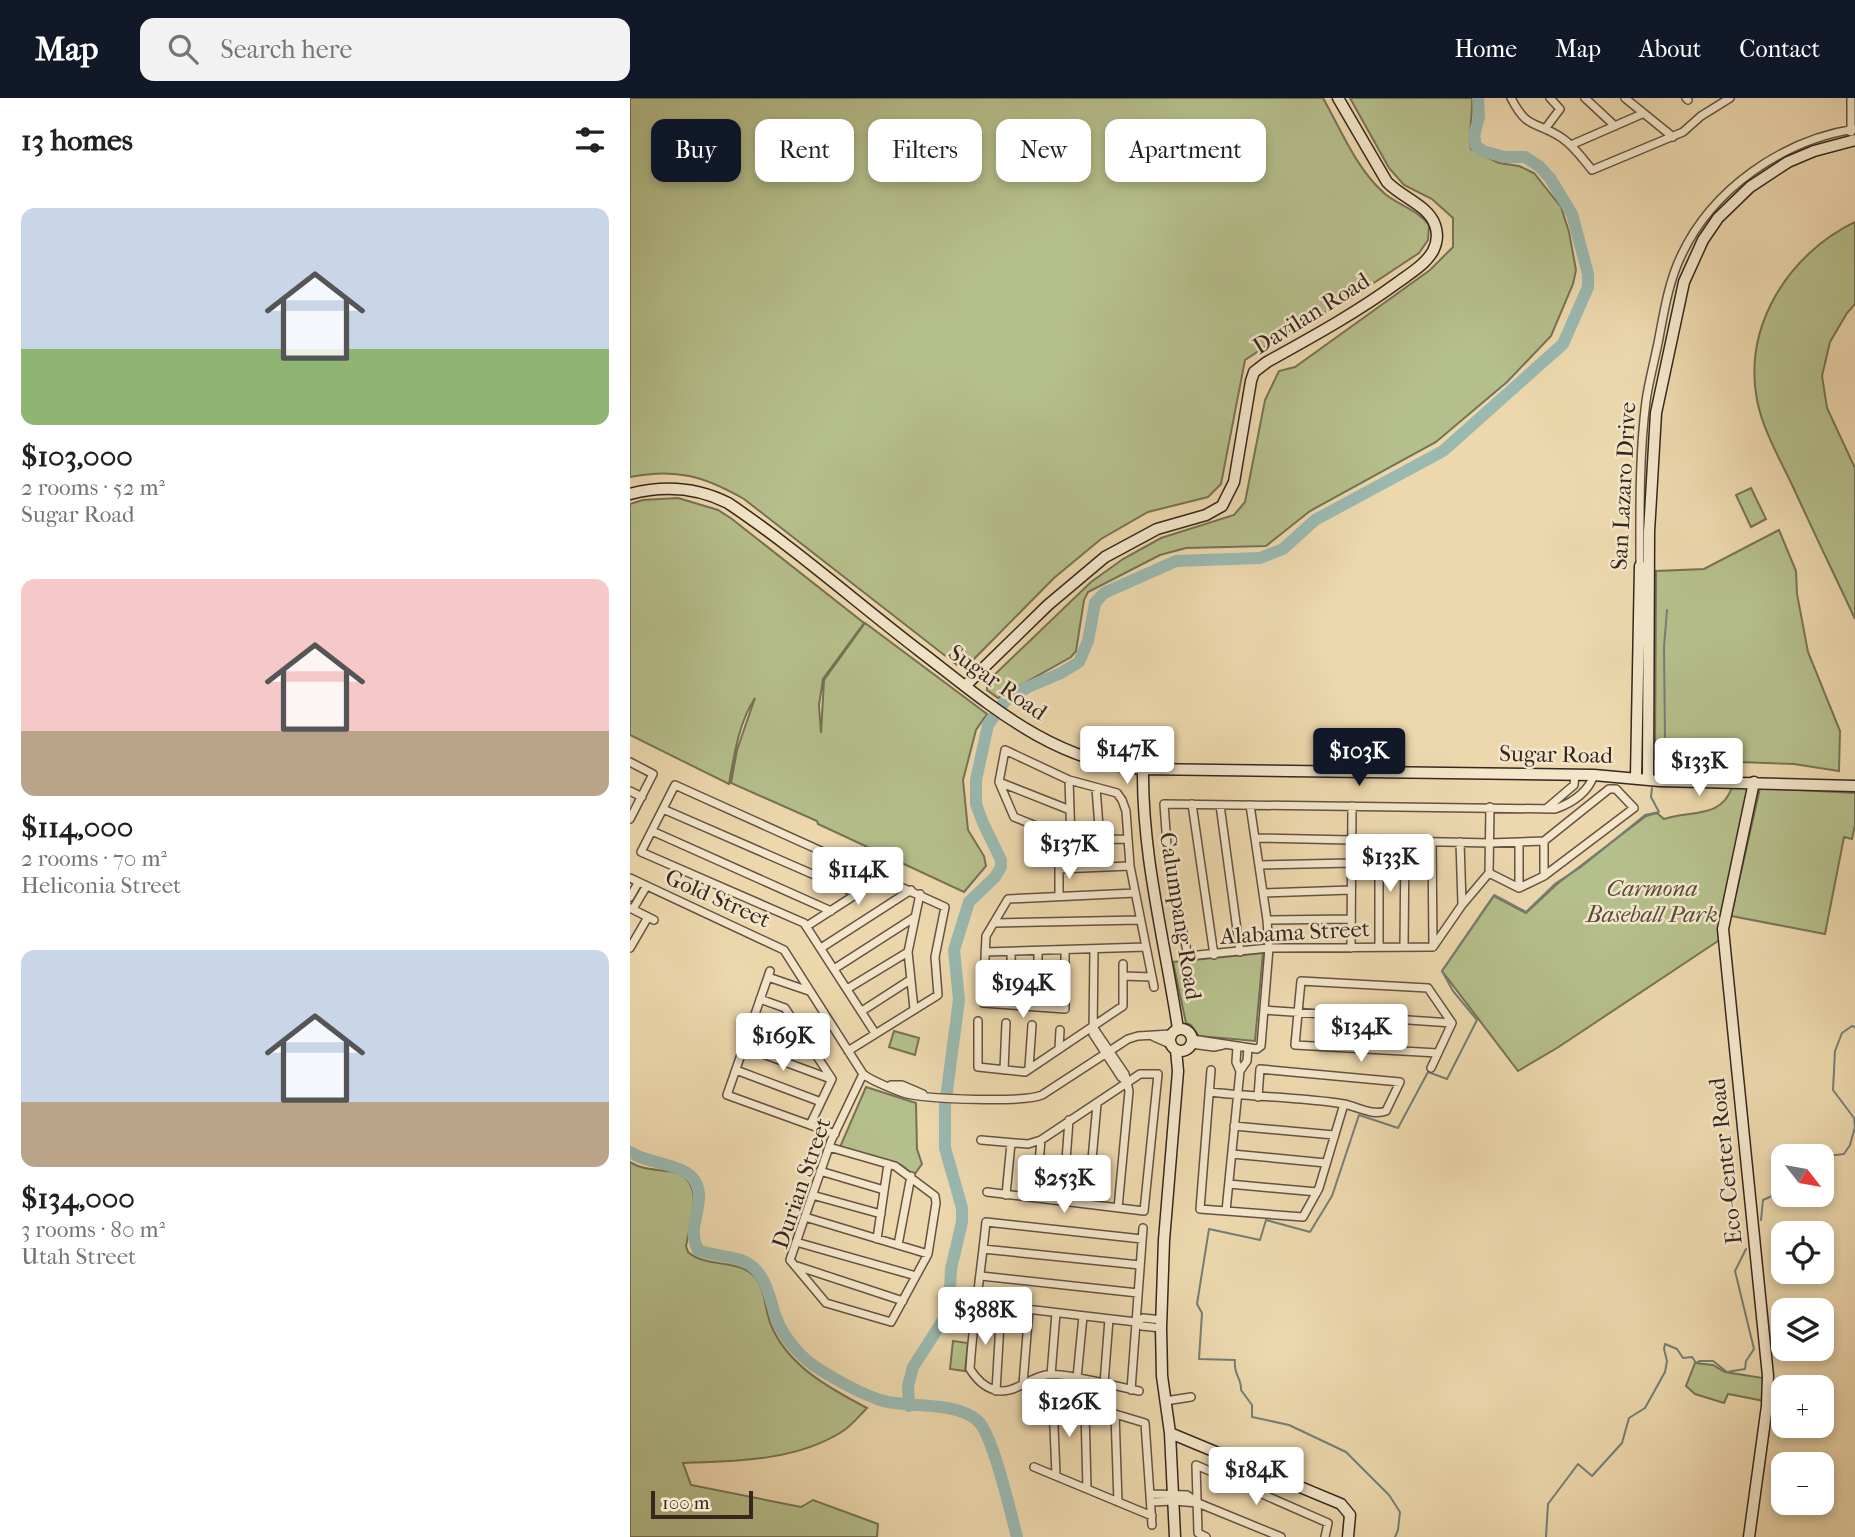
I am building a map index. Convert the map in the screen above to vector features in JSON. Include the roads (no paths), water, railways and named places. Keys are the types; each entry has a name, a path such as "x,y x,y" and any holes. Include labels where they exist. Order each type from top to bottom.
{"main road":[{"name":"Davilan Road","path":"965,686 1048,605 1105,557 1157,528 1206,515 1222,506 1234,482 1244,413 1254,372 1354,313 1412,272 1433,250 1437,243 1437,234 1431,217 1396,192 1387,182 1339,98"},
{"name":"San Lazaro Drive","path":"1642,778 1649,532 1656,414 1684,282 1698,250 1718,218 1750,187 1788,162 1853,135"},
{"name":"Sugar Road","path":"630,494 656,488 682,488 708,494 728,503 1007,717 1067,751 1114,766 1143,769 1575,774 1660,781 1855,786"},
{"name":"San Lazaro Drive","path":"1640,566 1642,778"},
{"name":"Calumpang Road","path":"1143,769 1143,804 1149,862 1180,1042 1164,1240 1162,1324 1175,1537"},
{"name":"Eco-Center Road","path":"1749,1537 1767,1405 1768,1376 1723,929 1754,782"},
{"path":"1170,1433 1341,1504 1350,1516 1348,1537"}],"street":[{"path":"1511,98 1522,118 1571,145 1592,170 1683,132 1701,116 1731,98"},
{"path":"1545,130 1560,108 1550,98"},
{"path":"1585,98 1615,126"},
{"path":"1625,98 1673,137"},
{"path":"1851,98 1853,135"},
{"path":"1571,145 1642,114"},
{"name":"San Lazaro Drive","path":"1640,566 1640,476 1646,400 1661,327 1681,256 1708,212 1758,168 1809,141 1853,135"},
{"path":"1126,839 1071,840 1014,817 999,782 1005,750 1069,780 1117,793 1122,800 1126,811 1130,866 1154,987"},
{"path":"630,762 653,774 630,818"},
{"path":"1546,808 1574,785 1575,774"},
{"path":"1214,955 1192,804 1555,809 1584,792 1594,775"},
{"path":"1069,780 1071,840"},
{"path":"999,782 1070,810"},
{"path":"848,1051 937,995 935,957 945,907 675,785 641,852 807,926 875,1034"},
{"path":"1096,788 1100,840"},
{"path":"1255,838 1519,843 1544,841 1609,789 1616,789 1634,808 1544,876 1519,888"},
{"path":"630,791 642,797"},
{"path":"1562,794 1569,802"},
{"name":"Alabama Street","path":"1192,804 1164,804 1168,859 1186,953 1191,957 1269,948 1433,947"},
{"path":"1220,805 1240,952"},
{"path":"863,1074 869,1079 889,1085 902,1085 926,1095 1025,1100 1035,1097 1132,1037 1150,1036 1180,1042 1260,1048 1269,948 1250,805"},
{"path":"1351,948 1352,806"},
{"path":"1433,947 1462,905 1489,873 1490,807"},
{"path":"663,809 858,894"},
{"path":"652,831 831,911"},
{"path":"1059,837 1059,895"},
{"path":"1379,841 1379,947"},
{"path":"1404,947 1405,841"},
{"path":"1544,841 1544,876"},
{"path":"1432,842 1433,947"},
{"path":"1460,842 1462,905"},
{"path":"1519,843 1519,888"},
{"path":"1259,865 1351,863"},
{"path":"1059,869 1130,866"},
{"path":"1489,873 1519,888"},
{"path":"807,926 883,877"},
{"name":"Gold Street","path":"630,878 784,950 863,1074"},
{"path":"630,897 642,885"},
{"path":"630,947 651,918 632,909 642,885"},
{"path":"821,948 911,890"},
{"path":"1263,893 1351,890"},
{"path":"1065,950 1065,1009 984,1003 986,936 1008,899 1135,893"},
{"path":"914,1009 908,952 920,894"},
{"path":"834,970 915,917"},
{"path":"1267,920 1351,919"},
{"path":"995,923 1140,920"},
{"path":"985,952 1146,947"},
{"path":"1094,949 1093,1027 1125,1073 1129,1091 1118,1208"},
{"path":"1038,951 1038,1007"},
{"path":"847,989 908,952"},
{"path":"1011,952 1012,1005"},
{"path":"978,1021 978,1067 1025,1072 1123,1006 1123,964"},
{"path":"810,991 769,974 727,1095 835,1134"},
{"path":"1123,976 1152,977"},
{"path":"862,1011 910,980"},
{"path":"1438,1053 1295,1045 1301,981 1428,988 1452,1023"},
{"path":"760,999 785,1008 832,1079"},
{"path":"1264,1010 1452,1023"},
{"path":"752,1023 807,1041"},
{"path":"1004,1070 1006,1023"},
{"path":"1431,1068 1452,1023"},
{"path":"1030,1068 1032,1025"},
{"path":"1059,1049 1060,1030"},
{"path":"744,1047 832,1079"},
{"path":"1226,1211 1240,1071 1236,1062 1237,1047"},
{"path":"1240,1071 1247,1062 1248,1048"},
{"path":"1209,1092 1258,1097 1344,1104 1379,1114 1386,1111 1400,1082 1260,1069 1258,1097"},
{"path":"736,1070 821,1102"},
{"path":"1211,1070 1200,1209 1303,1217 1317,1192 1344,1104"},
{"name":"Durian Street","path":"863,1074 829,1147 790,1260 826,1303 891,1322 928,1254 936,1203 935,1196 911,1176"},
{"path":"981,1140 1028,1144 1041,1140 1140,1074 1158,1074 1144,1211 987,1192"},
{"path":"810,1125 832,1079"},
{"path":"1088,1204 1097,1104"},
{"path":"1063,1201 1069,1120"},
{"path":"1234,1126 1334,1135"},
{"path":"1036,1198 1041,1140"},
{"path":"1006,1195 1011,1143"},
{"path":"829,1147 888,1164 911,1176 898,1245"},
{"path":"1231,1154 1326,1163"},
{"path":"877,1239 888,1164"},
{"path":"820,1171 884,1190"},
{"path":"1228,1184 1317,1192"},
{"path":"813,1195 881,1214"},
{"path":"805,1217 928,1254"},
{"path":"1142,1239 986,1222 981,1276 975,1303 970,1369 975,1377 996,1391 1011,1390 1051,1375 1135,1390 1136,1322 1143,1227"},
{"path":"796,1242 916,1276"},
{"path":"983,1249 1140,1265"},
{"path":"794,1266 903,1301"},
{"path":"981,1276 1138,1293"},
{"path":"975,1303 1136,1322 1143,1318 1162,1324"},
{"path":"996,1391 1001,1306"},
{"path":"1023,1384 1029,1310"},
{"path":"1051,1375 1056,1313"},
{"path":"1077,1378 1083,1316"},
{"path":"1104,1384 1109,1319"},
{"path":"1165,1401 1191,1397"},
{"path":"1056,1475 1053,1403 1115,1414 1145,1423 1152,1525"},
{"path":"1085,1409 1087,1489"},
{"path":"1115,1414 1118,1503"},
{"path":"1206,1537 1198,1533 1196,1465 1328,1523 1325,1537"},
{"path":"1034,1466 1152,1516"},
{"path":"1151,1498 1187,1495 1198,1503 1281,1537"}],"waterway":[{"path":"909,1406 908,1386 913,1367 949,1311 951,1269 962,1222 962,1208 945,1148 945,1106 959,1000 954,950 969,902 995,877 1001,867 1001,860 976,804 976,780 988,725 1005,701 1079,662 1088,641 1095,603 1104,593 1176,561 1260,558 1283,549 1315,520 1443,451 1563,344 1588,287 1588,274 1572,214 1550,178 1539,166 1525,157 1504,157 1476,146 1474,136 1479,117 1478,98"},
{"path":"1659,755 1665,741 1664,647 1667,610"},
{"path":"1395,1537 1400,1512 1389,1495 1346,1452 1289,1425 1252,1417 1252,1405 1241,1390 1235,1360 1199,1359 1202,1313 1197,1304 1209,1229 1260,1240 1266,1220 1310,1232 1332,1196 1359,1115 1398,1128 1428,1072 1447,1079 1477,1020 1453,991 1442,971 1494,895 1526,912 1556,883 1581,867 1645,815 1659,812 1651,797 1652,788"},
{"path":"1834,1155 1844,1154 1850,1145 1855,1127 1854,1118 1833,1090 1835,1051 1842,1033 1852,1026 1855,1027"},
{"path":"630,1152 673,1166 691,1176 697,1185 699,1196 694,1230 698,1250 738,1259 755,1269 764,1282 780,1327 795,1349 808,1361 843,1383 880,1400 957,1410 978,1421 990,1442 1017,1537"},
{"path":"1761,1220 1763,1200 1771,1196"},
{"path":"1546,1537 1548,1504 1578,1464 1592,1476 1622,1443 1629,1418 1645,1408 1665,1372 1665,1344 1677,1349 1683,1358 1692,1357 1696,1363 1713,1361 1727,1372 1745,1369 1746,1361 1754,1349 1735,1271 1746,1249"}],"park label":[{"name":"Carmona Baseball Park","path":"1652,901"}]}
